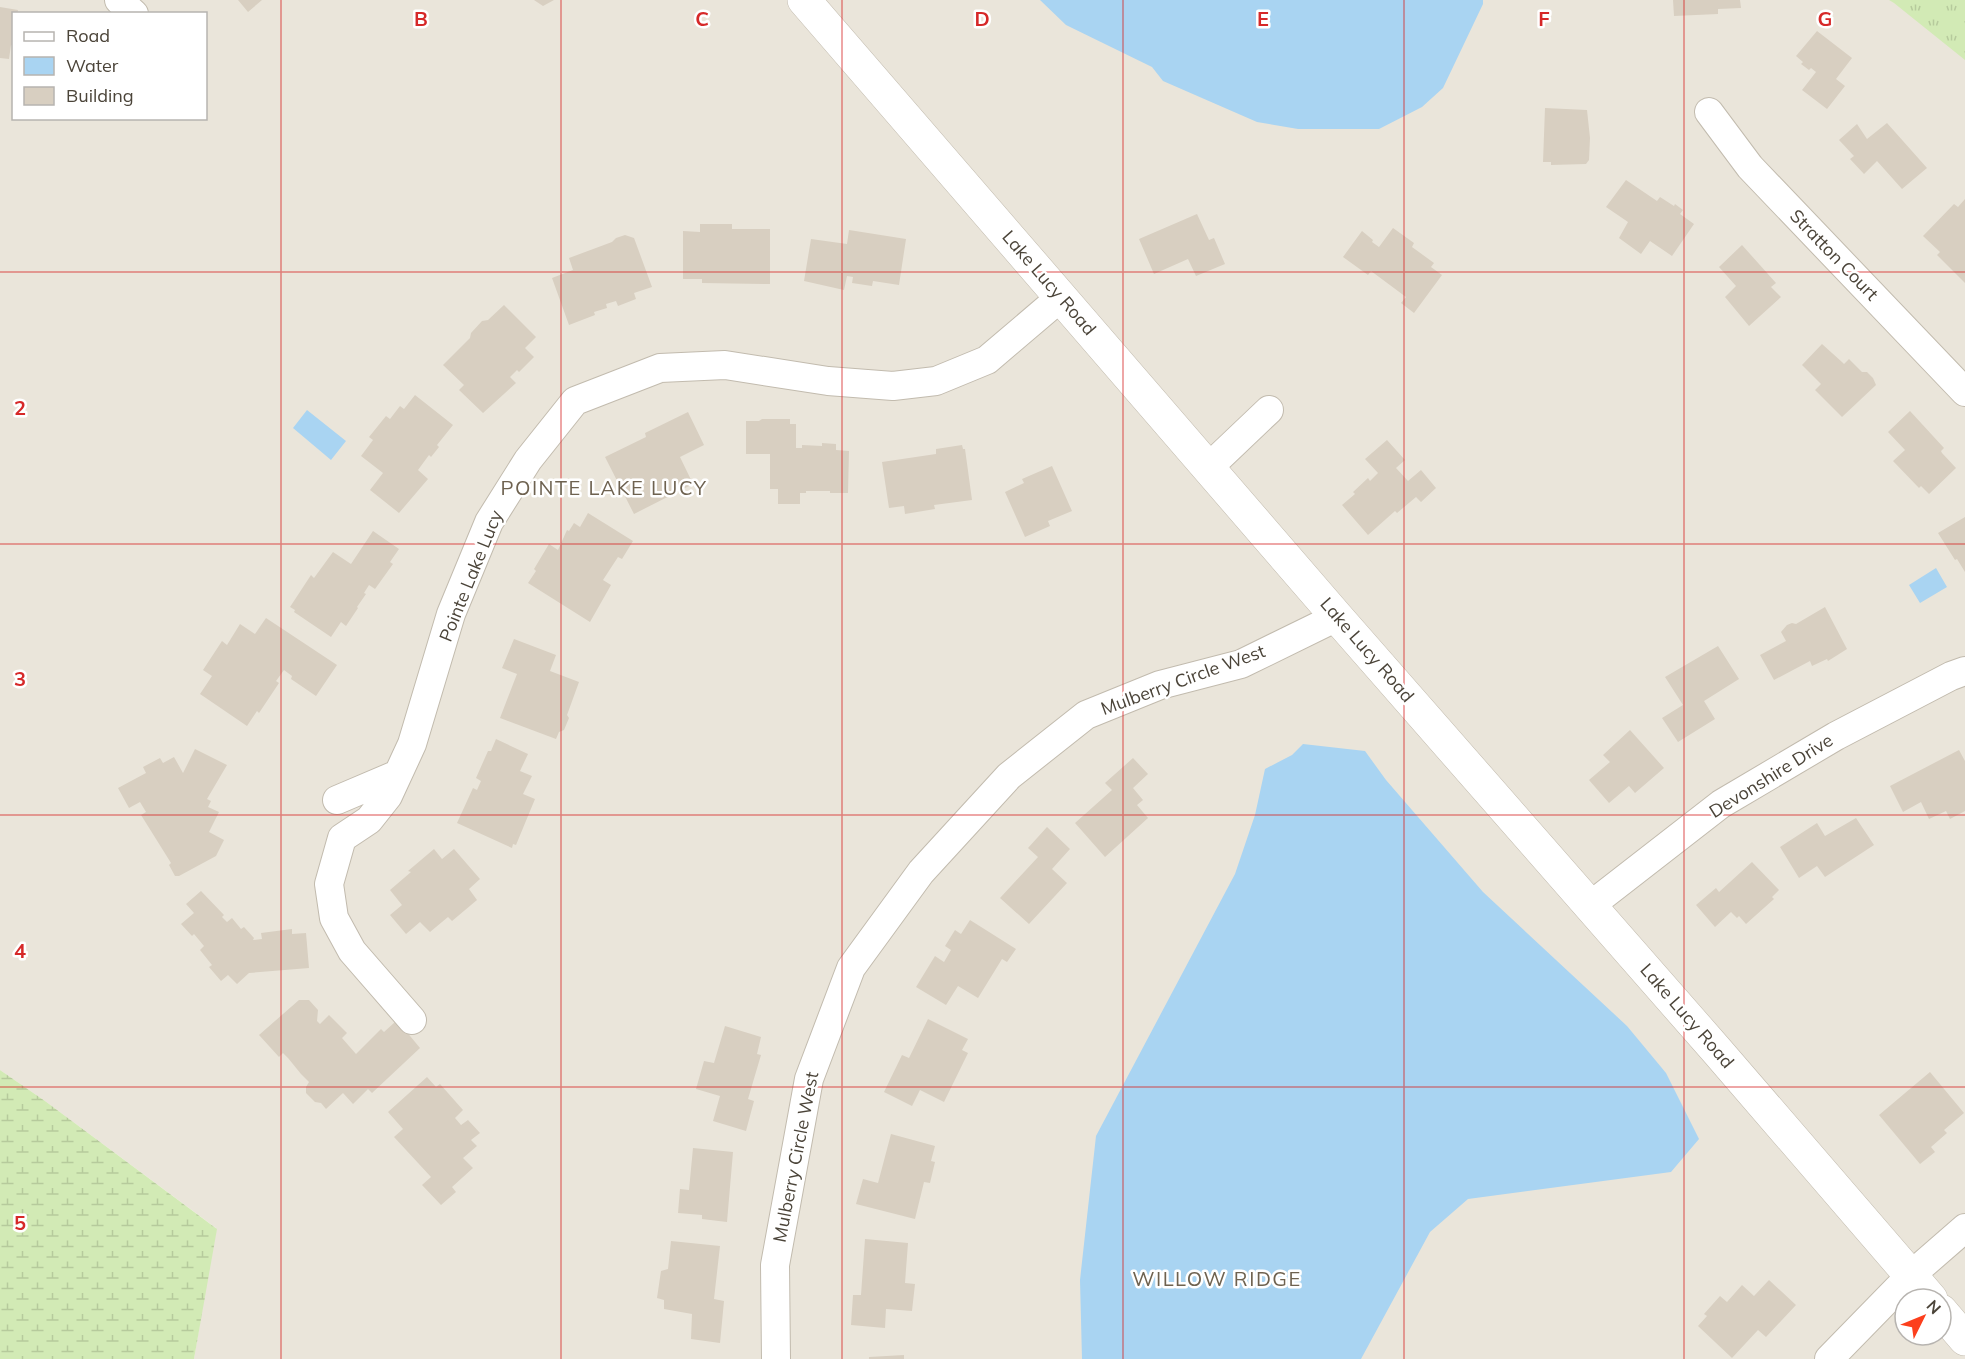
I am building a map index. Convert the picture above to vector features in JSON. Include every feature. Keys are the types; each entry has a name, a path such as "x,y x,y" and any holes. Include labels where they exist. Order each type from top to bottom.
{"street":[{"path":"119,0 132,12"},
{"name":"Lake Lucy Road","path":"804,0 1921,1287"},
{"name":"Stratton Court","path":"1709,112 1750,167 1965,392"},
{"name":"Pointe Lake Lucy","path":"412,1020 352,951 334,918 329,884 342,838 369,820 388,796 412,744 451,614 489,522 528,460 575,401 660,368 725,365 828,381 892,386 936,381 987,360 1061,297"},
{"path":"1209,466 1269,410"},
{"name":"Mulberry Circle West","path":"776,1359 775,1265 809,1078 851,968 921,872 1009,776 1086,715 1160,685 1241,664 1337,616"},
{"name":"Devonshire Drive","path":"1591,905 1721,804 1836,736 1951,676 1965,671"},
{"path":"337,800 398,774"},
{"path":"1921,1287 1965,1228"},
{"path":"1829,1359 1893,1309"},
{"path":"1953,1325 1965,1339"}],"shaded area":[{"path":"0,0 1965,0 1965,1359 194,1359 216,1228 0,1070"}],"green space":[{"path":"1889,0 1965,0 1965,60 1894,3"},
{"path":"0,1070 217,1229 194,1359 0,1359"}],"water":[{"path":"1040,0 1483,0 1483,4 1443,88 1422,107 1379,129 1298,129 1257,122 1163,81 1152,67 1066,25"},
{"path":"307,410 346,441 331,460 293,428"},
{"path":"1936,568 1947,587 1920,603 1909,585"},
{"path":"1303,744 1365,751 1386,780 1483,892 1627,1026 1666,1073 1699,1139 1671,1172 1468,1199 1430,1232 1361,1359 1082,1359 1080,1280 1096,1136 1235,874 1255,815 1265,769 1292,755"}],"building":[{"path":"238,0 262,0 248,12"},
{"path":"534,0 554,0 543,6"},
{"path":"1673,0 1740,0 1741,8 1718,9 1718,14 1674,16"},
{"path":"0,7 18,10 12,12 12,45 9,59 0,58"},
{"path":"1817,31 1852,58 1836,79 1845,86 1827,109 1802,90 1816,72 1801,64 1803,62 1796,56"},
{"path":"1545,108 1587,110 1590,138 1589,160 1586,164 1551,165 1551,162 1543,162"},
{"path":"1887,123 1927,168 1902,189 1877,161 1864,174 1850,159 1854,156 1839,140 1857,124 1867,139"},
{"path":"1626,180 1657,201 1660,197 1674,206 1675,204 1683,210 1680,214 1694,224 1672,256 1650,241 1641,254 1619,238 1628,222 1606,207"},
{"path":"1965,199 1965,283 1937,255 1940,252 1923,236 1954,204 1958,207"},
{"path":"1197,214 1209,240 1214,238 1225,264 1196,276 1188,259 1154,274 1139,239"},
{"path":"700,224 732,224 732,229 770,229 770,284 702,283 702,279 683,279 683,231 700,232"},
{"path":"1393,228 1414,243 1412,247 1434,263 1431,267 1442,275 1414,313 1401,303 1406,297 1371,271 1368,275 1343,257 1362,231 1379,247"},
{"path":"849,230 906,239 899,285 873,281 872,286 852,283 853,277 847,276 844,290 804,281 811,239 847,244"},
{"path":"625,235 634,238 652,287 634,293 636,299 618,306 616,301 606,304 607,308 594,312 595,315 569,325 552,278 573,270 569,258"},
{"path":"1742,245 1776,283 1771,287 1781,297 1749,326 1725,297 1736,286 1719,267"},
{"path":"504,305 536,337 525,348 534,357 519,372 517,370 510,377 516,383 483,413 459,390 464,385 443,365 470,338 471,333 482,321 488,320"},
{"path":"1822,344 1844,364 1849,359 1862,372 1867,372 1876,385 1842,417 1815,390 1821,384 1802,365"},
{"path":"415,395 453,425 437,445 439,447 431,457 429,455 418,470 428,479 399,513 370,490 383,473 361,456 373,440 369,437 386,416 390,419 400,406 404,409"},
{"path":"1910,411 1944,448 1942,453 1956,468 1929,494 1921,486 1919,488 1893,461 1905,450 1888,432"},
{"path":"688,412 704,445 680,457 693,484 634,514 605,457 646,437 645,433"},
{"path":"790,419 790,424 796,424 796,448 802,448 802,445 822,446 822,443 836,444 836,450 849,451 848,493 806,491 806,493 800,493 800,504 778,504 778,489 770,489 770,454 746,454 746,421"},
{"path":"1387,440 1405,460 1396,468 1408,481 1421,470 1436,488 1421,502 1416,497 1397,513 1395,511 1368,535 1342,505 1368,478 1370,481 1378,473 1365,459"},
{"path":"962,445 965,449 972,500 934,505 935,509 905,514 904,506 889,508 882,462 936,454 936,449"},
{"path":"1052,466 1072,511 1048,521 1050,526 1025,537 1005,492 1024,483 1022,479"},
{"path":"588,513 633,541 622,559 618,557 603,580 611,585 590,622 528,583 549,544 558,550 567,530 569,531 574,523 580,527"},
{"path":"1965,517 1965,572 1938,533"},
{"path":"373,531 399,549 390,562 393,564 375,589 369,585 346,626 341,622 331,637 290,607 311,575 314,578 333,552 351,564"},
{"path":"1825,607 1847,649 1828,661 1827,659 1812,666 1810,661 1774,680 1760,655 1786,641 1781,632 1787,625 1796,624"},
{"path":"266,618 337,665 316,696 291,679 292,676 284,670 276,681 279,683 259,713 257,711 247,726 200,694 212,676 203,670 222,641 227,645 240,624 255,634"},
{"path":"514,639 556,655 550,671 579,682 567,715 569,718 564,730 559,732 556,739 500,718 517,674 502,668"},
{"path":"1718,646 1739,679 1704,701 1715,719 1678,742 1662,718 1683,705 1665,677"},
{"path":"1630,730 1664,768 1635,793 1629,786 1609,803 1589,780 1610,762 1603,755"},
{"path":"496,739 528,754 520,771 532,776 523,794 535,799 516,845 513,844 512,848 457,823 473,788 477,790 481,781 476,778"},
{"path":"195,749 227,765 207,799 211,801 208,807 219,812 209,832 224,840 216,856 175,876 169,865 171,863 141,815 146,812 140,802 129,808 118,788 146,773 143,767 160,758 163,763 174,757 183,773"},
{"path":"1959,750 1965,761 1965,811 1950,819 1946,811 1929,819 1921,802 1903,812 1890,786"},
{"path":"1133,758 1148,774 1133,788 1143,800 1137,805 1148,818 1105,857 1075,823 1112,790 1105,783"},
{"path":"1856,818 1874,845 1825,877 1817,866 1799,878 1780,847 1817,823 1825,836"},
{"path":"1047,827 1070,849 1052,869 1067,883 1029,924 1000,898 1038,857 1028,848"},
{"path":"434,849 442,859 454,849 480,879 469,889 477,900 452,921 448,917 430,932 420,922 406,934 390,915 402,905 390,890"},
{"path":"1752,862 1779,890 1772,897 1774,899 1746,924 1739,916 1737,918 1731,912 1715,927 1696,905 1716,888 1719,892"},
{"path":"201,891 224,915 222,917 227,922 232,918 241,929 244,927 254,938 253,940 262,939 261,933 292,929 292,934 306,933 309,968 249,973 237,984 228,975 221,981 209,967 212,965 200,950 204,946 181,924 194,913 186,904"},
{"path":"970,920 1016,949 1007,962 1002,959 978,998 958,986 946,1005 916,987 935,956 944,962 951,950 945,946 955,930 961,934"},
{"path":"299,1000 309,1000 318,1010 317,1021 320,1024 329,1015 347,1033 342,1038 356,1054 381,1029 384,1032 395,1022 401,1025 420,1048 372,1093 368,1089 353,1104 343,1093 326,1109 306,1093 309,1082 288,1058 283,1053 279,1057 259,1035"},
{"path":"928,1019 968,1039 962,1050 968,1053 944,1102 920,1090 912,1106 884,1092 902,1055 909,1058"},
{"path":"725,1026 761,1037 757,1054 761,1055 748,1099 754,1101 746,1131 713,1121 720,1096 696,1089 704,1061 714,1063"},
{"path":"1930,1072 1964,1113 1944,1130 1947,1133 1931,1147 1935,1152 1920,1164 1879,1115"},
{"path":"427,1077 436,1087 440,1084 463,1110 455,1118 461,1125 468,1120 480,1133 471,1140 477,1146 463,1158 473,1168 452,1187 456,1192 441,1205 422,1185 431,1177 394,1137 403,1129 388,1112"},
{"path":"891,1134 935,1146 931,1161 935,1162 930,1183 924,1182 915,1219 856,1204 863,1179 878,1183"},
{"path":"693,1148 733,1152 727,1222 702,1219 702,1215 678,1213 680,1189 689,1190"},
{"path":"865,1239 908,1243 905,1283 915,1284 912,1311 886,1309 885,1328 851,1325 853,1295 861,1295"},
{"path":"671,1241 720,1246 714,1299 724,1301 720,1343 691,1339 692,1314 664,1309 664,1300 657,1298 661,1271 668,1269"},
{"path":"1769,1280 1796,1305 1766,1337 1758,1330 1732,1358 1698,1326 1707,1316 1704,1314 1720,1296 1727,1302 1742,1285 1754,1296"},
{"path":"904,1355 904,1359 869,1359 869,1357"}],"district":[{"name":"POINTE LAKE LUCY","path":"604,488"},
{"name":"WILLOW RIDGE","path":"1217,1279"}]}
